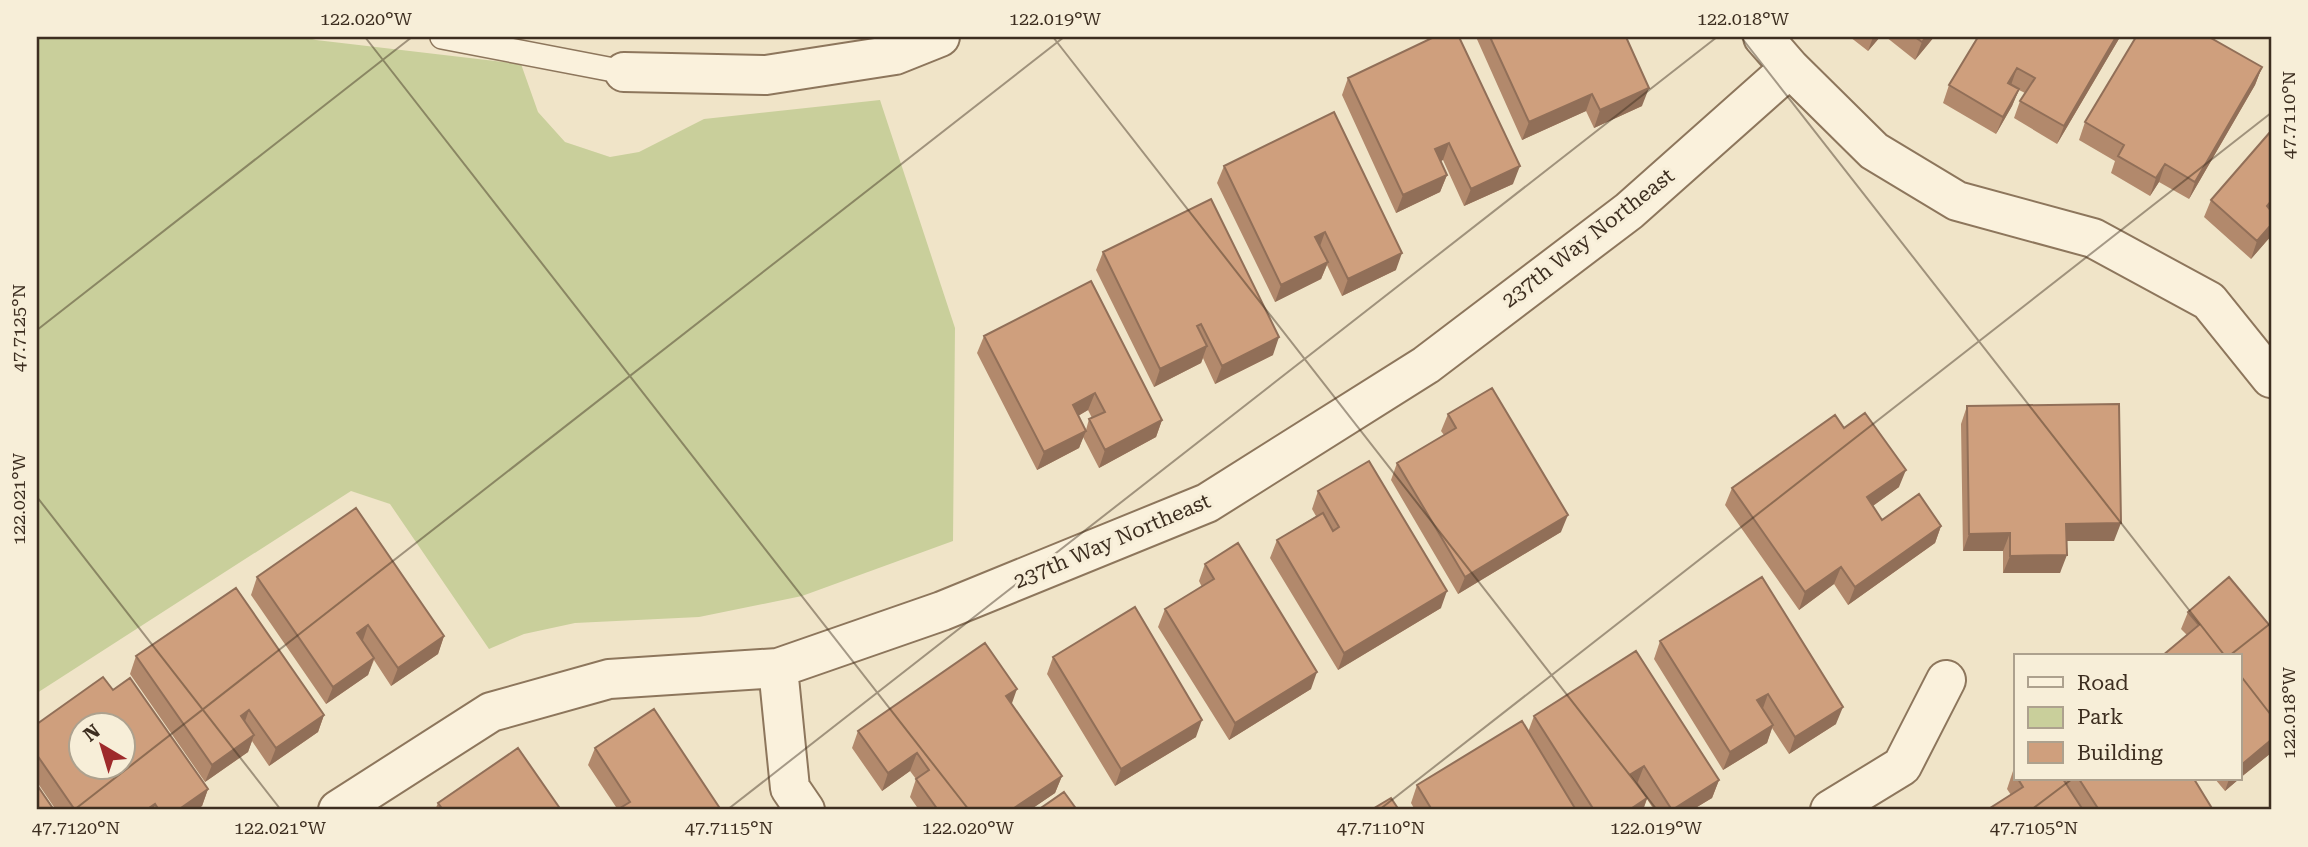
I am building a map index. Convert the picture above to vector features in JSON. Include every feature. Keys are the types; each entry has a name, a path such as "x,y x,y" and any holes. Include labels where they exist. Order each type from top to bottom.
{"street":[{"path":"624,72 766,75 895,55 940,37"},
{"path":"1763,37 1790,68 1874,151 1957,201 2093,238 2209,301 2271,378"},
{"name":"237th Way Northeast","path":"338,810 491,712 609,679 778,668 942,611 1208,503 1426,365 1629,211 1790,68"},
{"path":"778,668 790,788 805,810"},
{"path":"1830,810 1902,766 1946,680"}],"lane":[{"path":"442,37 624,72"}],"green space":[{"path":"37,37 305,37 521,64 538,112 565,142 610,157 639,152 704,119 880,100 955,328 953,541 802,596 699,617 575,623 524,634 489,649 390,504 351,491 37,693"}],"building":[{"path":"1434,37 1459,37 1520,166 1471,189 1449,143 1435,149 1447,175 1403,195 1348,78"},
{"path":"1490,37 1626,37 1649,88 1600,110 1592,94 1529,122"},
{"path":"1978,37 2116,37 2064,126 2020,101 2035,78 2017,68 2008,83 2019,89 2003,117 1949,85"},
{"path":"2136,37 2209,37 2262,67 2195,182 2165,164 2156,178 2118,156 2124,145 2085,122"},
{"path":"1334,112 1402,253 1348,279 1325,232 1315,237 1328,262 1281,285 1224,166"},
{"path":"2271,131 2271,201 2267,206 2271,211 2271,225 2257,241 2211,200"},
{"path":"1211,199 1279,337 1222,366 1201,324 1197,326 1207,346 1160,369 1103,252"},
{"path":"1091,281 1162,420 1105,450 1089,419 1105,412 1095,393 1073,405 1086,431 1044,452 984,336"},
{"path":"1492,388 1568,515 1465,577 1397,463 1456,428 1448,414"},
{"path":"2119,404 2121,523 2066,524 2067,555 2010,556 2010,533 1969,534 1967,406"},
{"path":"1865,413 1906,470 1867,497 1882,520 1919,494 1941,526 1855,587 1841,567 1805,592 1732,488 1835,415 1844,428"},
{"path":"1369,461 1447,591 1344,653 1277,540 1323,513 1333,531 1339,527 1318,491"},
{"path":"356,508 444,636 398,668 368,625 357,633 374,658 333,687 257,577"},
{"path":"1238,543 1317,672 1235,723 1165,609 1214,579 1205,564"},
{"path":"1762,577 1843,707 1795,737 1768,694 1757,700 1773,725 1730,752 1660,641"},
{"path":"2229,577 2271,627 2271,740 2242,764 2242,654 2164,654 2199,625 2188,612"},
{"path":"236,588 324,715 276,748 249,710 241,716 254,735 212,765 136,656"},
{"path":"1135,607 1202,720 1121,769 1053,657"},
{"path":"985,643 1017,689 1006,696 1062,776 1011,810 938,810 916,779 929,770 917,753 888,773 858,731"},
{"path":"1636,651 1719,780 1672,810 1644,766 1631,774 1647,798 1629,810 1594,810 1534,716"},
{"path":"103,677 113,690 130,678 208,789 178,810 159,810 155,804 146,810 75,810 37,755 37,724"},
{"path":"654,709 721,810 617,810 630,802 595,748"},
{"path":"1522,721 1576,810 1432,810 1417,785"},
{"path":"518,748 561,810 443,810 438,803"},
{"path":"2019,780 2064,780 2083,810 1987,810 2023,787"},
{"path":"2080,780 2195,780 2213,810 2099,810"},
{"path":"37,785 54,810 37,810"},
{"path":"1064,792 1077,810 1038,810"},
{"path":"1391,798 1399,810 1371,810"}]}
